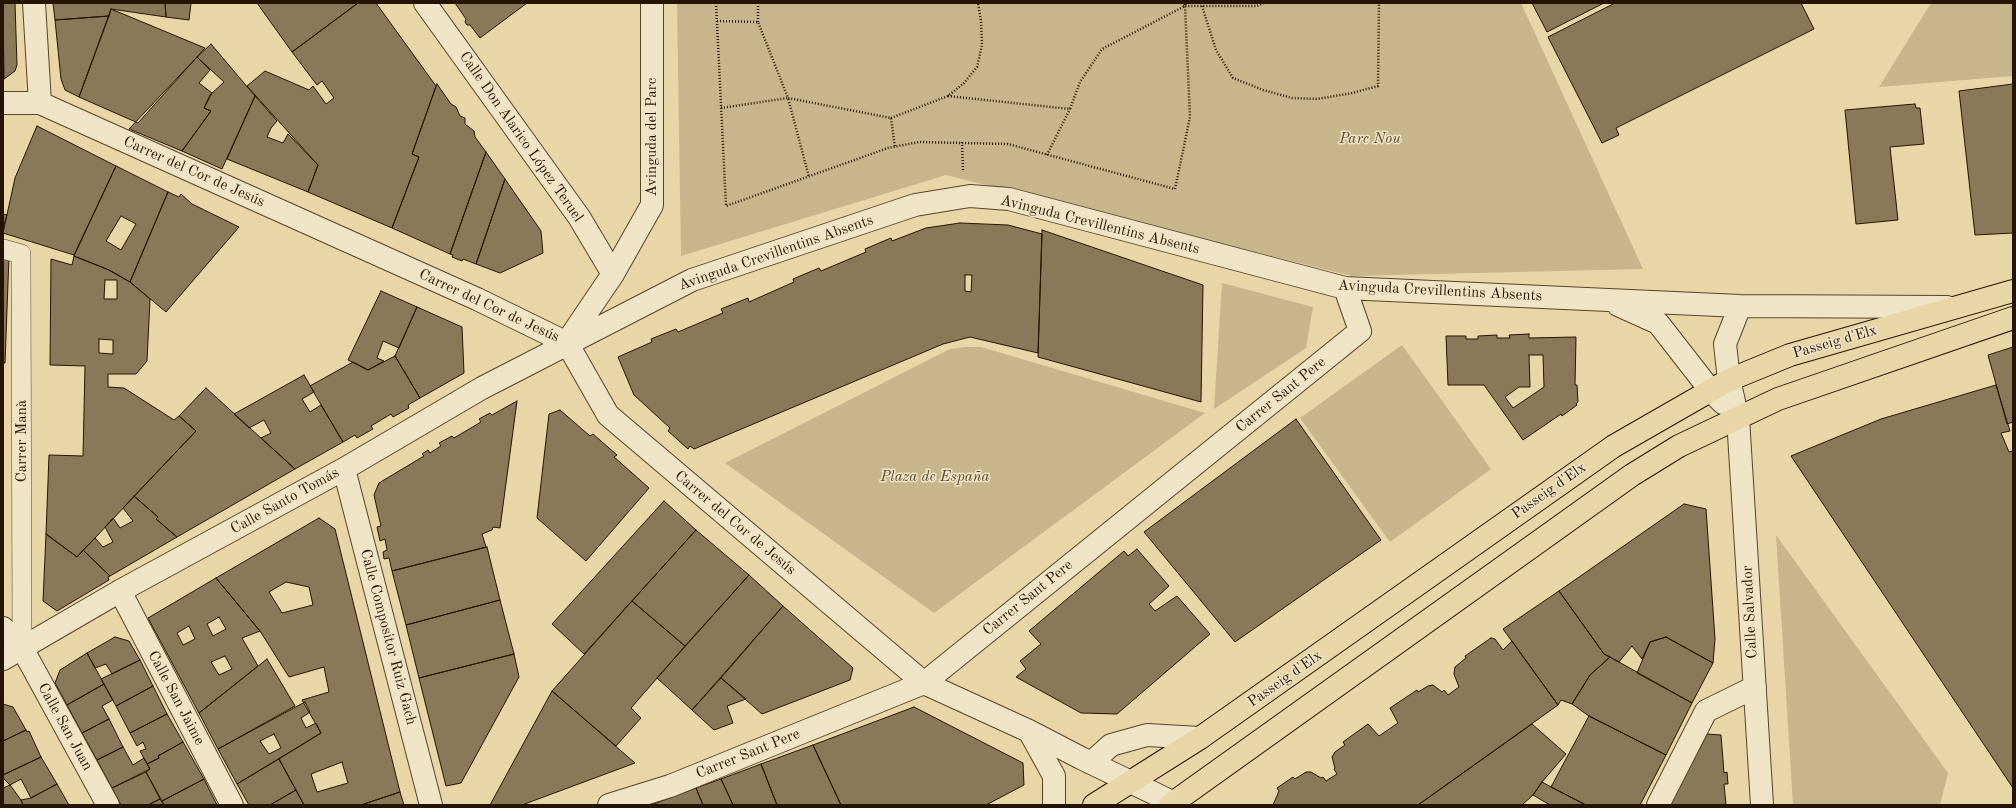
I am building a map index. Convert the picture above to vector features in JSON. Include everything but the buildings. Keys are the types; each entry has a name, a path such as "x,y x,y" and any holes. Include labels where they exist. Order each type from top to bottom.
{"highway":[{"name":"Passeig d'Elx","path":"1094,805 1132,783 1200,738 1614,446 1720,386 1790,355 2013,291"},
{"path":"1172,804 1632,476 1679,446 1778,399 2013,318"}],"street":[{"path":"34,3 40,103"},
{"name":"Calle Don Alarico López Teruel","path":"425,3 579,217 613,274"},
{"name":"Avinguda del Parc","path":"567,343 613,274 652,205 652,3"},
{"name":"Carrer del Cor de Jesús","path":"3,104 40,103 478,299 567,343 608,415 924,683 1029,731 1172,804"},
{"name":"Avinguda Crevillentins Absents","path":"567,343 692,280 916,205 970,196 1009,199 1345,288 1740,306 1957,307"},
{"name":"Carrer Manà","path":"3,249 21,254 22,648"},
{"name":"Carrer Sant Pere","path":"609,805 670,786 924,683 1360,331 1345,288"},
{"name":"Avinguda Crevillentins Absents","path":"1608,300 1658,323 1720,386 1738,418"},
{"path":"1720,386 1725,344 1740,306"},
{"name":"Calle Santo Tomás","path":"3,659 120,591 344,469 482,388 567,343"},
{"name":"Calle Salvador","path":"1738,418 1762,805"},
{"name":"Calle Compositor Ruiz Gach","path":"344,469 431,805"},
{"name":"Calle San Jaime","path":"120,591 232,805"},
{"name":"Calle San Juan","path":"3,628 22,648 108,805"},
{"path":"1658,805 1706,711 1755,688"},
{"path":"1029,731 1054,776 1054,805"},
{"path":"1091,763 1111,745 1147,735 1200,738"}],"path":[{"path":"716,3 726,206 888,148 895,148 919,142 1008,144 1047,156 1176,189 1190,117 1186,4"},
{"path":"758,3 758,22 788,98 809,177"},
{"path":"721,108 788,98 891,118 948,96 964,83 977,67 982,45 981,21 978,3"},
{"path":"1181,3 1202,6 1258,6 1264,3"},
{"path":"1202,6 1216,50 1233,78 1263,90 1292,98 1317,99 1352,93 1378,86 1379,3"},
{"path":"1047,156 1070,109 1080,82 1102,50 1186,4"},
{"path":"717,21 758,22"},
{"path":"948,96 1070,109"},
{"path":"891,118 895,148"},
{"path":"962,142 963,171"}],"green space":[{"name":"Parc Nou","path":"677,3 1521,3 1643,269 1352,276 946,175 681,256"},
{"path":"1931,3 2013,3 2013,76 1879,87"},
{"path":"1222,283 1313,307 1306,348 1214,409"},
{"path":"1402,345 1491,469 1390,542 1300,418"},
{"name":"Plaza de España","path":"981,347 1205,413 934,613 725,463 950,349"},
{"path":"1776,535 1948,773 1940,805 1793,805"}]}
